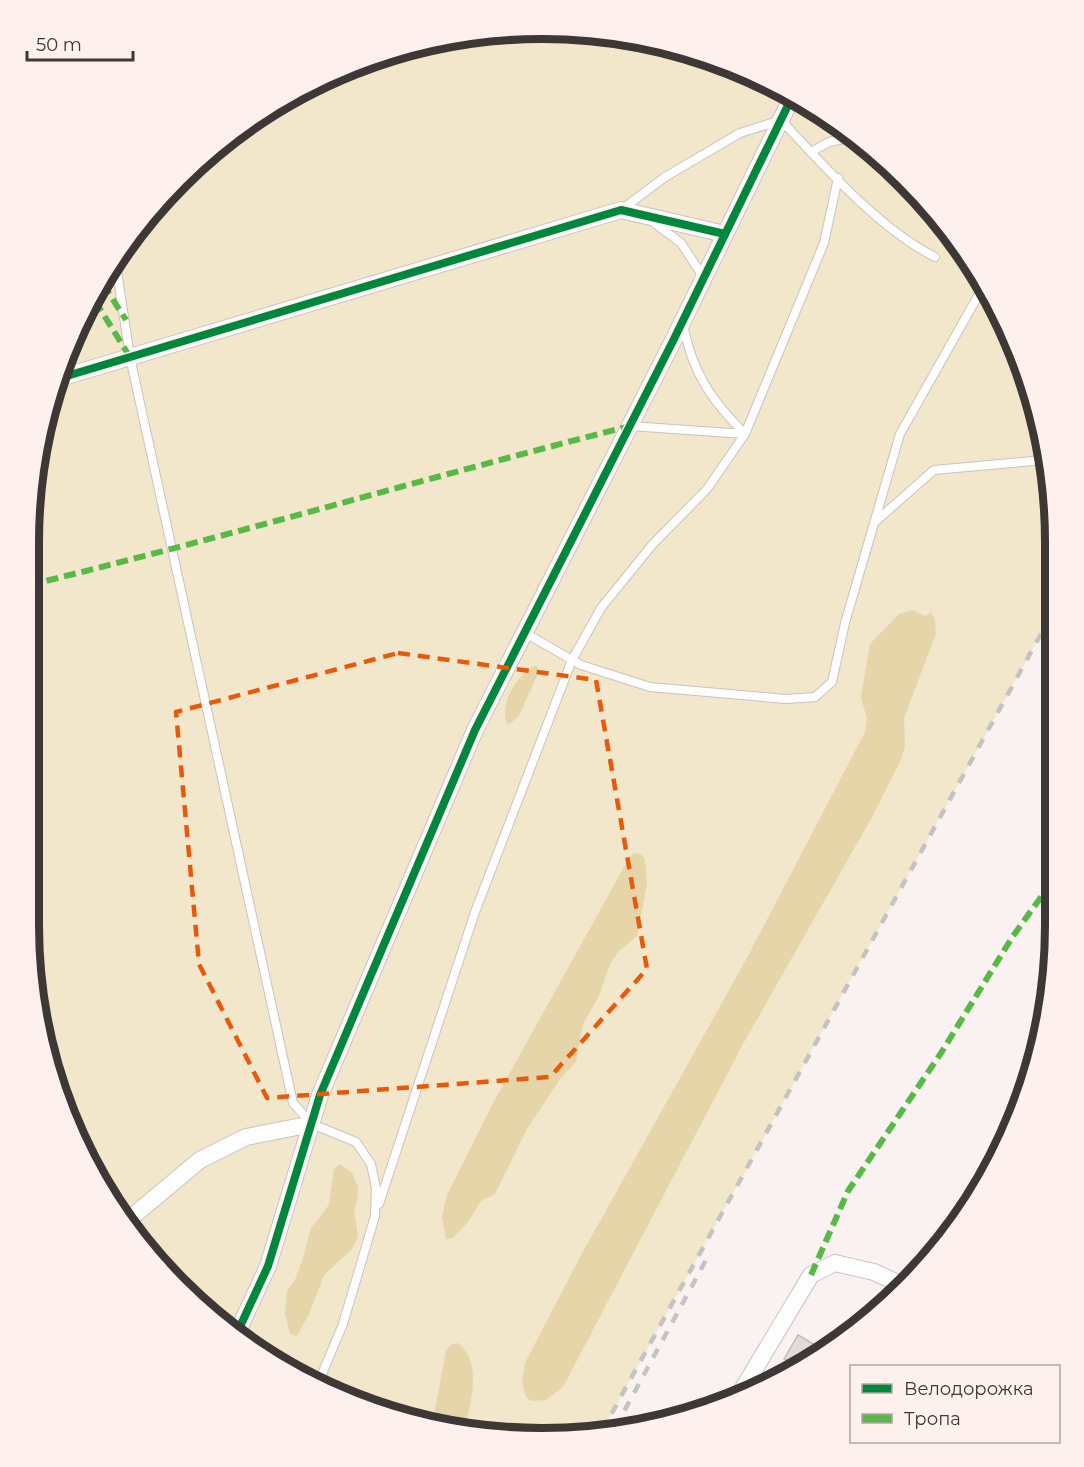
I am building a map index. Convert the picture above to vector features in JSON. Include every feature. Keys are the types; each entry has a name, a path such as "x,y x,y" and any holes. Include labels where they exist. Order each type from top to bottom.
{"street":[{"path":"240,1327 268,1266 320,1095 475,730 630,426 789,103"},
{"path":"68,376 621,210 725,234"},
{"path":"133,1216 200,1160 246,1137 312,1124"},
{"path":"745,1385 811,1275 835,1263 874,1272 896,1282"}],"lane":[{"path":"621,210 665,177 740,133 781,120 881,219 918,248 935,257"},
{"path":"811,152 829,142 843,139"},
{"path":"321,1376 343,1324 375,1216 475,912 572,660 601,608 652,545 707,489 745,434 824,243 838,178"},
{"path":"645,216 681,243 704,278"},
{"path":"117,273 130,357 293,1103 312,1124 356,1143 371,1164 376,1188 375,1216"},
{"path":"525,633 581,665 650,687 786,699 815,697 832,682 845,623 900,434 980,293"},
{"path":"683,320 688,348 702,380 718,407 745,434"},
{"path":"630,426 745,434"},
{"path":"874,522 934,470 1038,459"}],"highlighted area":[{"path":"398,653 596,680 647,969 550,1077 267,1098 199,964 176,712"}],"shaded area":[{"path":"542,39 575,40 640,49 704,66 764,91 794,106 821,124 874,164 920,210 978,290 1007,350 1028,412 1041,476 1045,542 1045,627 606,1424 542,1428 476,1424 412,1411 350,1390 320,1376 290,1361 236,1324 186,1281 143,1231 106,1176 77,1117 56,1055 43,991 40,958 39,542 43,476 56,412 77,350 106,290 124,263 143,236 186,186 236,143 291,106 350,77 412,56 476,43"},
{"path":"913,610 925,616 931,613 935,619 936,634 904,718 905,747 900,762 871,819 743,1044 563,1387 546,1400 531,1401 526,1397 522,1383 525,1363 579,1259 748,956 865,732 867,719 861,697 870,644 899,614"},
{"path":"536,665 539,671 519,716 508,725 505,709 511,691 522,675"},
{"path":"634,853 641,854 645,860 647,883 637,936 619,951 610,964 599,996 583,1024 576,1062 560,1079 527,1129 495,1194 481,1201 468,1222 453,1238 446,1239 442,1217 447,1195 491,1107 629,858"},
{"path":"340,1164 352,1173 358,1187 354,1209 358,1236 352,1249 324,1275 309,1314 297,1336 290,1334 285,1313 287,1291 295,1280 311,1228 329,1205 334,1169"},
{"path":"458,1343 466,1351 473,1372 472,1396 466,1422 434,1416 446,1351 450,1345"}],"building":[{"path":"798,1335 817,1346 790,1363 784,1359"}],"railway":[{"path":"606,1424 1045,627"},
{"path":"618,1422 706,1260"}],"marked path":[{"path":"106,289 126,320"},
{"path":"98,306 130,357"},
{"path":"39,582 630,426"},
{"path":"811,1275 848,1191 941,1053 1013,936 1045,892"}],"cycle path":[{"path":"240,1327 268,1266 320,1095 475,730 673,341 789,103"},
{"path":"68,376 621,210 725,234"}]}
